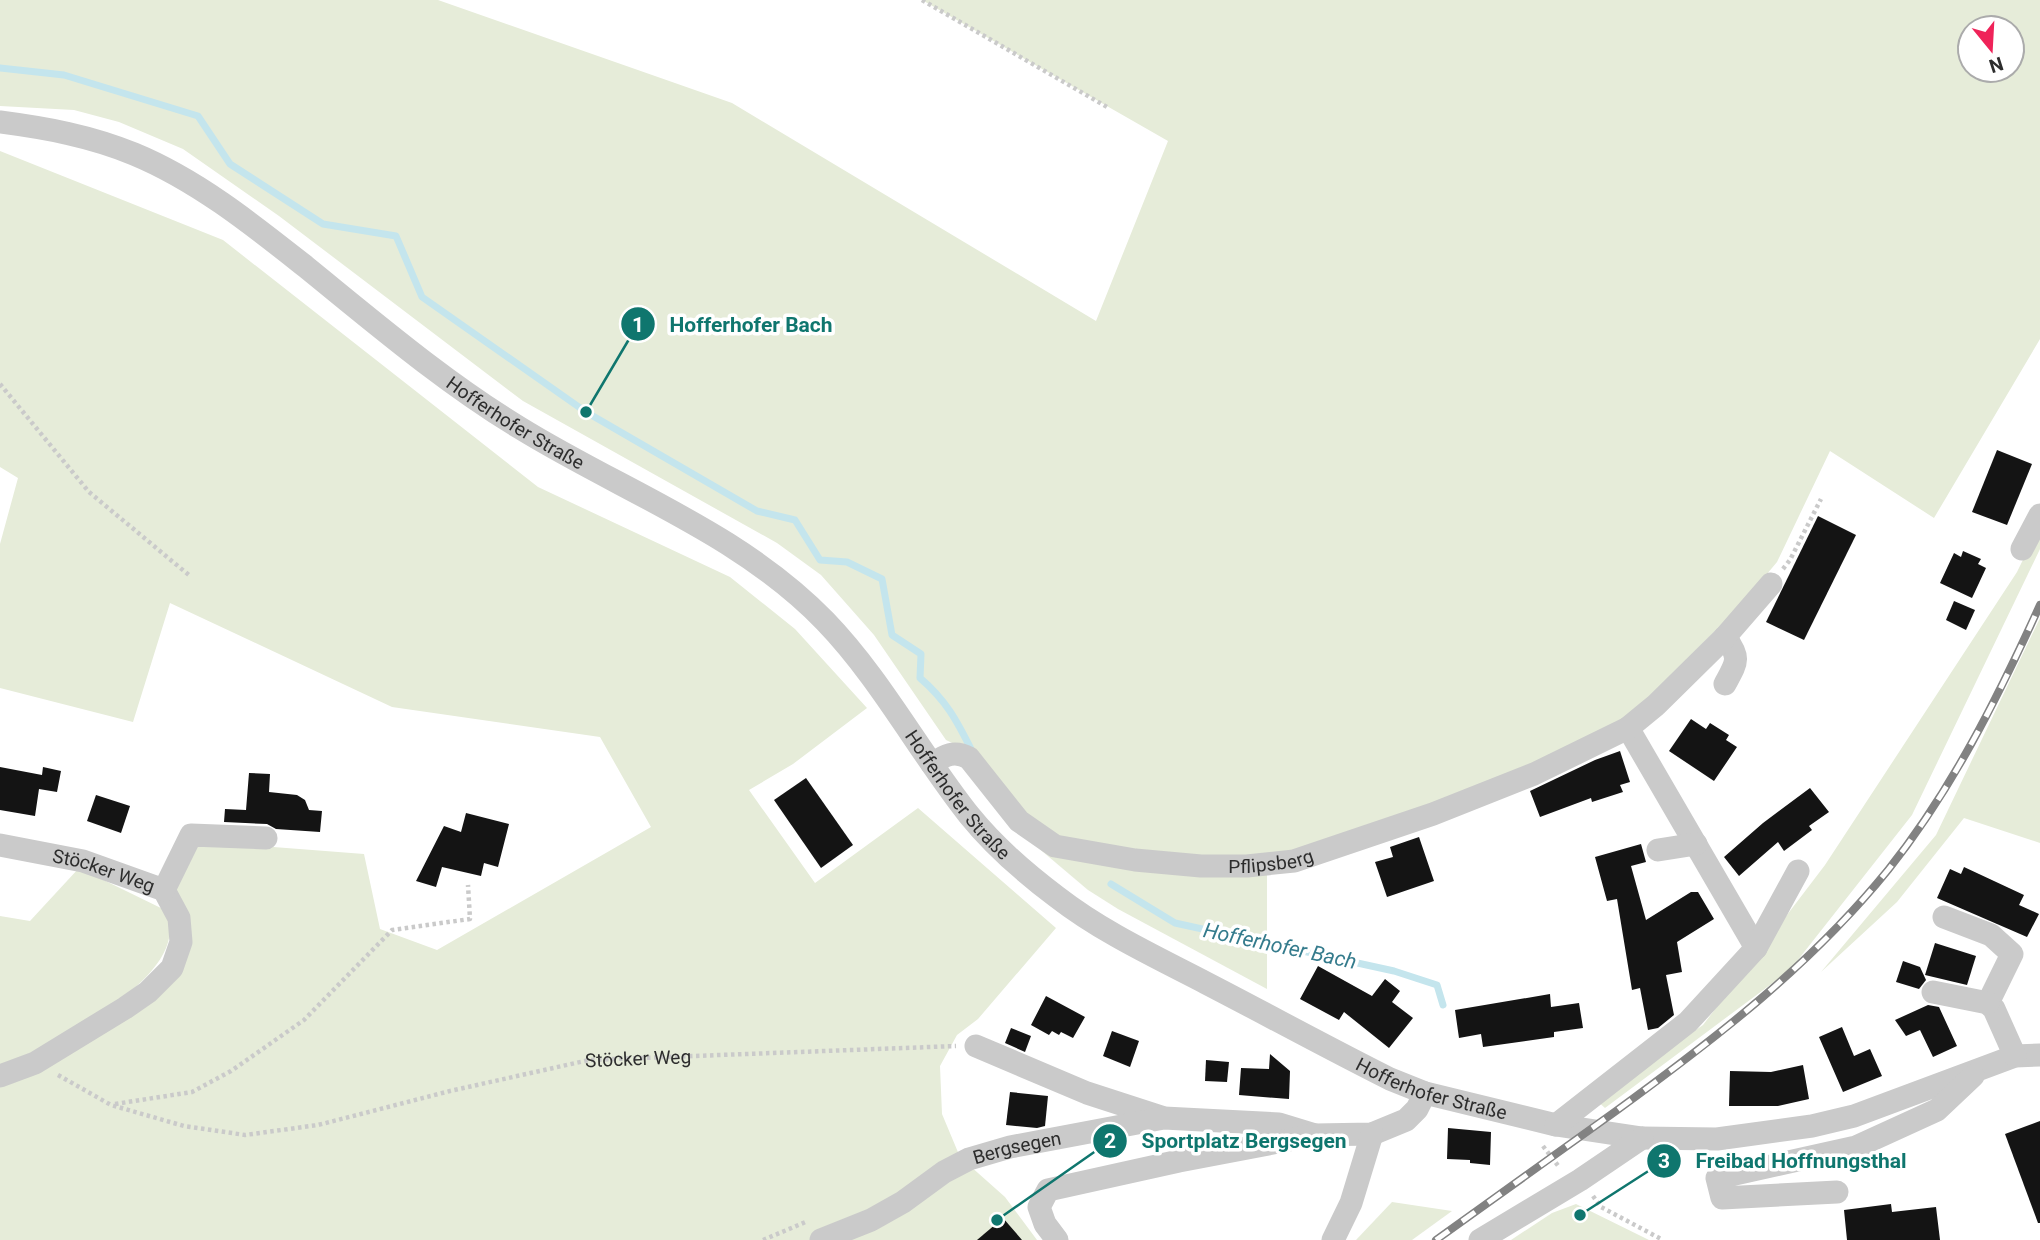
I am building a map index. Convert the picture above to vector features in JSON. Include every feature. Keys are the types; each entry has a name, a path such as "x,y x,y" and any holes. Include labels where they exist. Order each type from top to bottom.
{"street":[{"name":"Hofferhofer Straße","path":"0,122 46,128 92,139 135,155 183,178 268,237 480,402 532,435 702,527 749,557 793,591 825,621 853,653 971,817 1010,860 1061,901 1122,940 1355,1061 1425,1093 1556,1125 1642,1138 1717,1139 1812,1126 1854,1116 2015,1056 2040,1055"},
{"path":"2022,549 2040,515"},
{"name":"Pflipsberg","path":"932,764 948,754 960,753 969,758 1019,821 1055,846 1135,860 1201,866 1247,866 1294,861 1433,814 1534,774 1628,728 1656,705 1725,637 1771,584"},
{"path":"1725,637 1735,650 1737,662 1725,684"},
{"path":"1628,728 1756,948"},
{"path":"164,890 191,835 266,838"},
{"path":"1658,850 1696,844"},
{"name":"Stöcker Weg","path":"0,845 83,861 164,890 179,918 181,942 172,968 148,992 35,1063 0,1076"},
{"path":"1556,1125 1688,1022 1756,948 1798,871"},
{"path":"1944,917 1991,935 2012,954 1988,1003"},
{"path":"1933,992 1988,1003 1994,1009 2015,1056"},
{"path":"976,1046 1087,1093 1164,1118"},
{"path":"1837,1192 1722,1198 1717,1178 1856,1147 1937,1110 1983,1067"},
{"name":"Bergsegen","path":"1057,1240 1045,1224 1039,1207 1048,1190 1315,1135 1372,1134 1406,1120 1417,1109 1425,1093"},
{"name":"Bergsegen","path":"821,1240 870,1220 903,1202 944,1172 969,1159 1010,1147 1164,1118 1279,1124 1315,1135"},
{"path":"1333,1240 1351,1203 1372,1134"},
{"path":"1480,1240 1580,1180 1642,1138"}],"path":[{"path":"922,0 1107,107"},
{"path":"0,384 89,492 190,576"},
{"path":"1771,584 1790,560 1821,499"},
{"path":"111,1105 192,1092 231,1072 304,1020 392,930 470,919 468,885"},
{"name":"Stöcker Weg","path":"35,1063 84,1087 111,1105 184,1126 245,1135 318,1125 450,1091 589,1060 976,1046"},
{"path":"1536,1138 1562,1173 1572,1167 1601,1207 1663,1240"}],"green space":[{"path":"0,0 438,0 732,103 1096,321 1168,141 922,0 2040,0 2040,339 1934,518 1830,451 1777,562 1741,605 1628,718 1578,749 1329,844 1247,862 1061,841 1029,818 973,753 946,740 874,635 821,575 777,543 523,401 279,216 183,149 119,122 74,110 0,106"},
{"path":"0,151 223,240 538,487 730,577 795,629 867,708 793,764 749,790 815,883 918,808 1056,928 978,1019 957,1035 940,1066 942,1114 960,1157 1005,1197 1037,1240 0,1240 0,1083 187,956 170,890 194,841 364,854 380,929 437,950 651,827 600,737 392,707 170,603 133,722 0,688 0,544 18,478 0,467"},
{"path":"2040,525 2040,549 1912,815 1790,970 1605,1108 1596,1100 1703,1025 1825,865 2017,572"},
{"path":"2040,618 2040,843 1964,818 1897,902 1821,972 1936,835"},
{"path":"1036,846 1267,872 1267,989 1118,909 1088,890"},
{"path":"79,868 165,910 170,928 164,952 149,973 128,994 74,1030 0,1068 0,916 30,921"},
{"path":"1392,1202 1452,1211 1412,1240 1356,1240"},
{"path":"1576,1204 1649,1240 1511,1240 1552,1213"}],"building":[{"path":"1997,450 2032,464 2007,525 1972,512"},
{"path":"1818,516 1856,535 1804,640 1766,622"},
{"path":"1963,551 1981,559 1978,564 1986,568 1972,598 1940,583 1954,553 1961,557"},
{"path":"1954,601 1975,610 1966,630 1946,620"},
{"path":"1691,719 1706,729 1710,723 1729,735 1726,740 1737,747 1714,781 1669,751"},
{"path":"1620,751 1630,782 1620,785 1623,792 1592,802 1591,798 1540,817 1530,791"},
{"path":"0,767 42,775 43,767 61,771 57,792 39,789 35,816 0,810"},
{"path":"249,773 270,774 269,792 297,795 305,800 309,810 322,811 320,832 276,829 267,824 224,822 225,809 246,810"},
{"path":"806,778 853,845 821,868 774,800"},
{"path":"1810,788 1829,812 1809,826 1812,830 1784,851 1778,842 1739,876 1724,857 1763,823"},
{"path":"96,795 130,806 121,833 87,821"},
{"path":"466,813 509,824 498,867 484,863 481,876 442,867 436,887 416,881 444,826 461,832"},
{"path":"1419,837 1434,881 1387,897 1375,862 1393,857 1390,847"},
{"path":"1641,844 1646,862 1631,866 1646,920 1691,892 1698,892 1714,919 1677,942 1682,972 1666,975 1674,1015 1658,1028 1648,1030 1640,988 1632,990 1617,899 1607,901 1595,857"},
{"path":"1964,867 2024,895 2019,905 2039,914 2027,937 1937,898 1950,869 1961,874"},
{"path":"1935,943 1976,956 1967,985 1925,975"},
{"path":"1903,961 1920,967 1926,980 1919,989 1896,982"},
{"path":"1318,966 1372,996 1385,979 1400,991 1392,1002 1413,1018 1389,1048 1344,1012 1339,1020 1300,999"},
{"path":"1550,994 1551,1007 1579,1003 1583,1028 1554,1032 1554,1037 1483,1047 1481,1034 1459,1038 1455,1010"},
{"path":"1046,996 1085,1017 1073,1038 1061,1032 1059,1035 1052,1031 1049,1035 1031,1025"},
{"path":"1928,1005 1939,1007 1957,1046 1933,1057 1920,1030 1906,1036 1895,1020"},
{"path":"1842,1027 1854,1056 1870,1049 1882,1076 1843,1092 1819,1037"},
{"path":"1011,1028 1031,1036 1025,1052 1005,1043"},
{"path":"1112,1031 1139,1041 1130,1067 1103,1056"},
{"path":"1270,1054 1290,1071 1289,1099 1239,1095 1241,1068 1269,1069"},
{"path":"1206,1060 1229,1062 1227,1082 1205,1081"},
{"path":"1803,1065 1809,1099 1778,1106 1729,1106 1730,1071 1771,1072"},
{"path":"1010,1092 1048,1096 1045,1126 1037,1128 1006,1125"},
{"path":"2040,1121 2040,1223 2038,1223 2005,1134"},
{"path":"1448,1128 1491,1132 1490,1165 1470,1163 1470,1160 1447,1159"},
{"path":"1891,1204 1892,1212 1936,1207 1940,1240 1847,1240 1844,1210"},
{"path":"1003,1218 1022,1240 977,1240"}],"waterway":[{"name":"Hofferhofer Bach","path":"0,68 64,75 198,116 230,164 323,224 396,236 422,297 586,412 757,511 795,520 820,560 847,562 882,579 892,635 921,654 920,678 937,694 950,712 972,751"},
{"name":"Hofferhofer Bach","path":"1111,884 1175,923 1394,971 1437,985 1443,1005"}],"railway":[{"path":"1436,1240 1690,1056 1760,999 1827,938 1888,870 1933,808 2008,674 2040,605"}],"place":[{"name":"Hofferhofer Bach","path":"586,412"},
{"name":"Freibad Hoffnungsthal","path":"1580,1215"},
{"name":"Sportplatz Bergsegen","path":"997,1220"}]}
